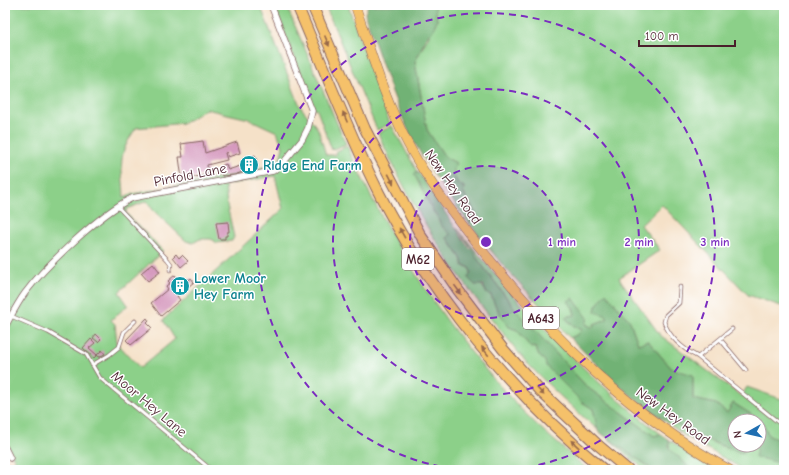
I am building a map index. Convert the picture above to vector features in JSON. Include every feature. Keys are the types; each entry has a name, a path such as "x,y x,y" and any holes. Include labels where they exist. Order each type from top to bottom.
{"highway":[{"name":"M62","path":"297,5 360,152 380,194 407,243 443,296 488,355 531,403 604,470"},
{"name":"M62","path":"312,5 366,129 426,242 458,290 503,348 539,390 598,446 628,470"}],"main road":[{"name":"New Hey Road","path":"357,7 385,96 408,146 436,190 489,259 555,332 613,389 672,435 730,470"}],"street":[{"name":"Pinfold Lane","path":"5,328 25,293 55,261 117,206 132,198 273,171 283,163 297,146 308,128 312,111 271,5"},
{"path":"5,448 10,458"}],"lane":[{"path":"117,206 138,231 168,260 171,264 170,270"},
{"path":"680,287 679,303 666,315 664,322 673,339 686,350 698,357 784,427"},
{"name":"Moor Hey Lane","path":"12,316 48,332 86,354 100,378 209,468 215,470"},
{"path":"92,365 119,347 124,332 135,321"},
{"path":"698,357 732,329"},
{"path":"720,339 746,370"}],"green space":[{"path":"5,5 260,5 300,106 318,129 326,155 336,155 335,152 347,146 382,217 423,285 445,318 494,380 521,409 588,470 12,470 15,461 5,440","holes":["206,109 249,119 277,132 283,147 280,159 271,165 234,175 132,194 124,198 122,169 123,155 129,138 136,128 184,123","275,176 283,209 163,320 175,339 140,368 117,343 115,324 111,320 128,305 119,292 163,251 126,213 127,209 147,201 153,210 186,241 193,243 200,239 211,239 217,243 232,241 234,237 227,205 225,185"]},
{"path":"274,5 286,5 346,144 332,150 317,110 313,108"},
{"path":"325,5 348,5 390,124 377,130"},
{"path":"368,5 437,5 435,7 437,20 432,32 427,36 415,62 427,130 445,157 456,163 453,174 458,184 464,187 463,192 478,217 469,223 430,169 410,134 392,91 366,18 365,13"},
{"path":"437,5 784,5 784,307 748,295 662,205 641,225 660,250 619,278 660,335 741,396 747,387 784,400 784,442 769,436 767,432 767,413 749,413 733,403 727,413 716,404 693,399 693,375 672,369 648,341 638,344 630,321 607,316 607,319 594,324 593,328 586,324 588,318 569,301 575,315 565,317 571,324 582,330 577,335 570,338 502,264 469,223 478,217 463,192 464,187 458,184 453,174 456,163 445,157 427,130 415,62 437,20 435,7"},
{"path":"392,126 418,173 415,173 440,222 450,234 447,238 461,258 463,266 469,267 472,274 487,294 491,295 498,311 509,327 517,330 531,348 535,347 539,356 546,361 546,366 582,402 593,409 598,430 556,392 524,360 481,306 448,259 432,235 403,185 378,133"},
{"path":"419,173 467,245 475,253 476,257 516,310 587,387 654,436 661,434 669,440 669,448 692,470 653,470 598,431 593,409 582,402 546,366 545,361 539,356 535,347 531,348 517,330 509,327 498,311 491,295 487,294 483,285 475,285 468,278 471,272 469,267 463,266 461,258 447,238 450,234 438,220 437,214 434,213 414,174"},
{"path":"457,228 528,311 578,363 605,388 661,434 654,436 587,387 516,310 476,257 475,253"},
{"path":"606,293 630,321 638,344 648,341 672,369 693,375 693,399 716,404 727,413 727,448 664,418 632,397 570,338 577,335 582,330 571,324 565,317 575,315 573,308 568,301 573,298 588,318 586,324 593,328 594,324 607,319 607,316 595,312 596,306"},
{"path":"733,403 749,413 727,413"},
{"path":"643,405 704,439 727,448 727,453 765,453 784,464 784,470 744,470 684,435"},
{"path":"767,432 769,436 784,442 784,464 755,457 756,453 767,453"},
{"path":"605,436 653,470 645,470"},
{"path":"669,440 718,470 692,470 669,448"}],"building":[{"path":"203,141 205,153 237,142 240,153 228,157 227,152 225,153 227,160 207,165 208,175 182,179 179,157 183,157 181,144"},
{"name":"Ridge End Farm","path":"255,155 258,167 234,175 222,176 221,166 226,164 228,170 246,164 245,159"},
{"path":"228,222 229,232 227,232 227,236 225,236 225,239 219,239 216,223"},
{"path":"176,254 179,258 182,255 188,261 181,267 173,257"},
{"path":"153,263 160,272 148,281 141,273"},
{"path":"175,275 183,285 191,278 194,282 177,296 180,300 161,316 151,303 168,289 166,286 170,283 168,281"},
{"path":"147,318 149,321 147,323 152,328 131,345 126,340"},
{"path":"96,334 101,339 98,342 93,338"},
{"path":"91,339 95,343 89,348 97,355 94,358 83,348"},
{"path":"102,350 105,354 99,357 97,355"}],"place":[{"name":"Ridge End Farm","path":"249,165"},
{"name":"Lower Moor Hey Farm","path":"180,286"}]}
